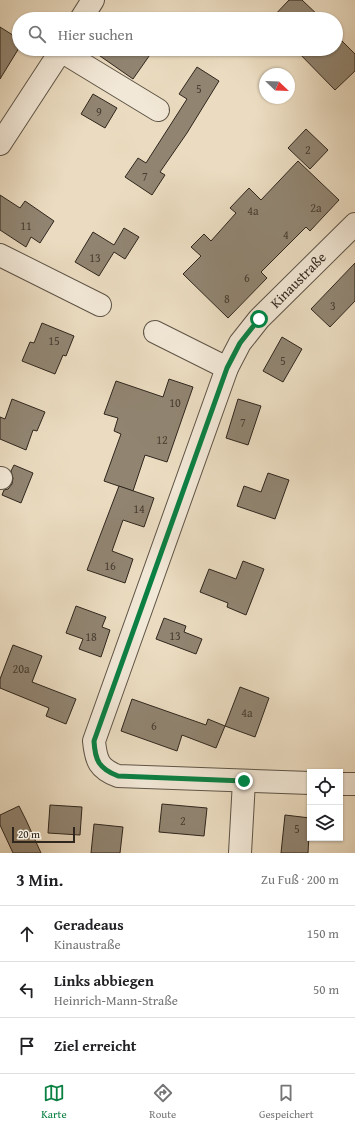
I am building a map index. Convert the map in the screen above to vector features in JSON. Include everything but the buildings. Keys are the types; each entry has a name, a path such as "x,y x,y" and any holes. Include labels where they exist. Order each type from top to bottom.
{"street":[{"path":"85,12 93,0"},
{"path":"0,144 57,56"},
{"path":"71,56 158,110"},
{"name":"Kinaustraße","path":"244,781 118,776 108,773 100,766 95,755 94,741 227,368 240,343 259,319 355,224"},
{"path":"0,255 100,305"},
{"path":"155,332 227,368"},
{"path":"240,853 244,781 307,783"},
{"path":"343,784 355,784"}],"route":[{"path":"244,781 118,776 108,773 100,766 95,755 94,741 227,368 240,343 259,319"}]}
